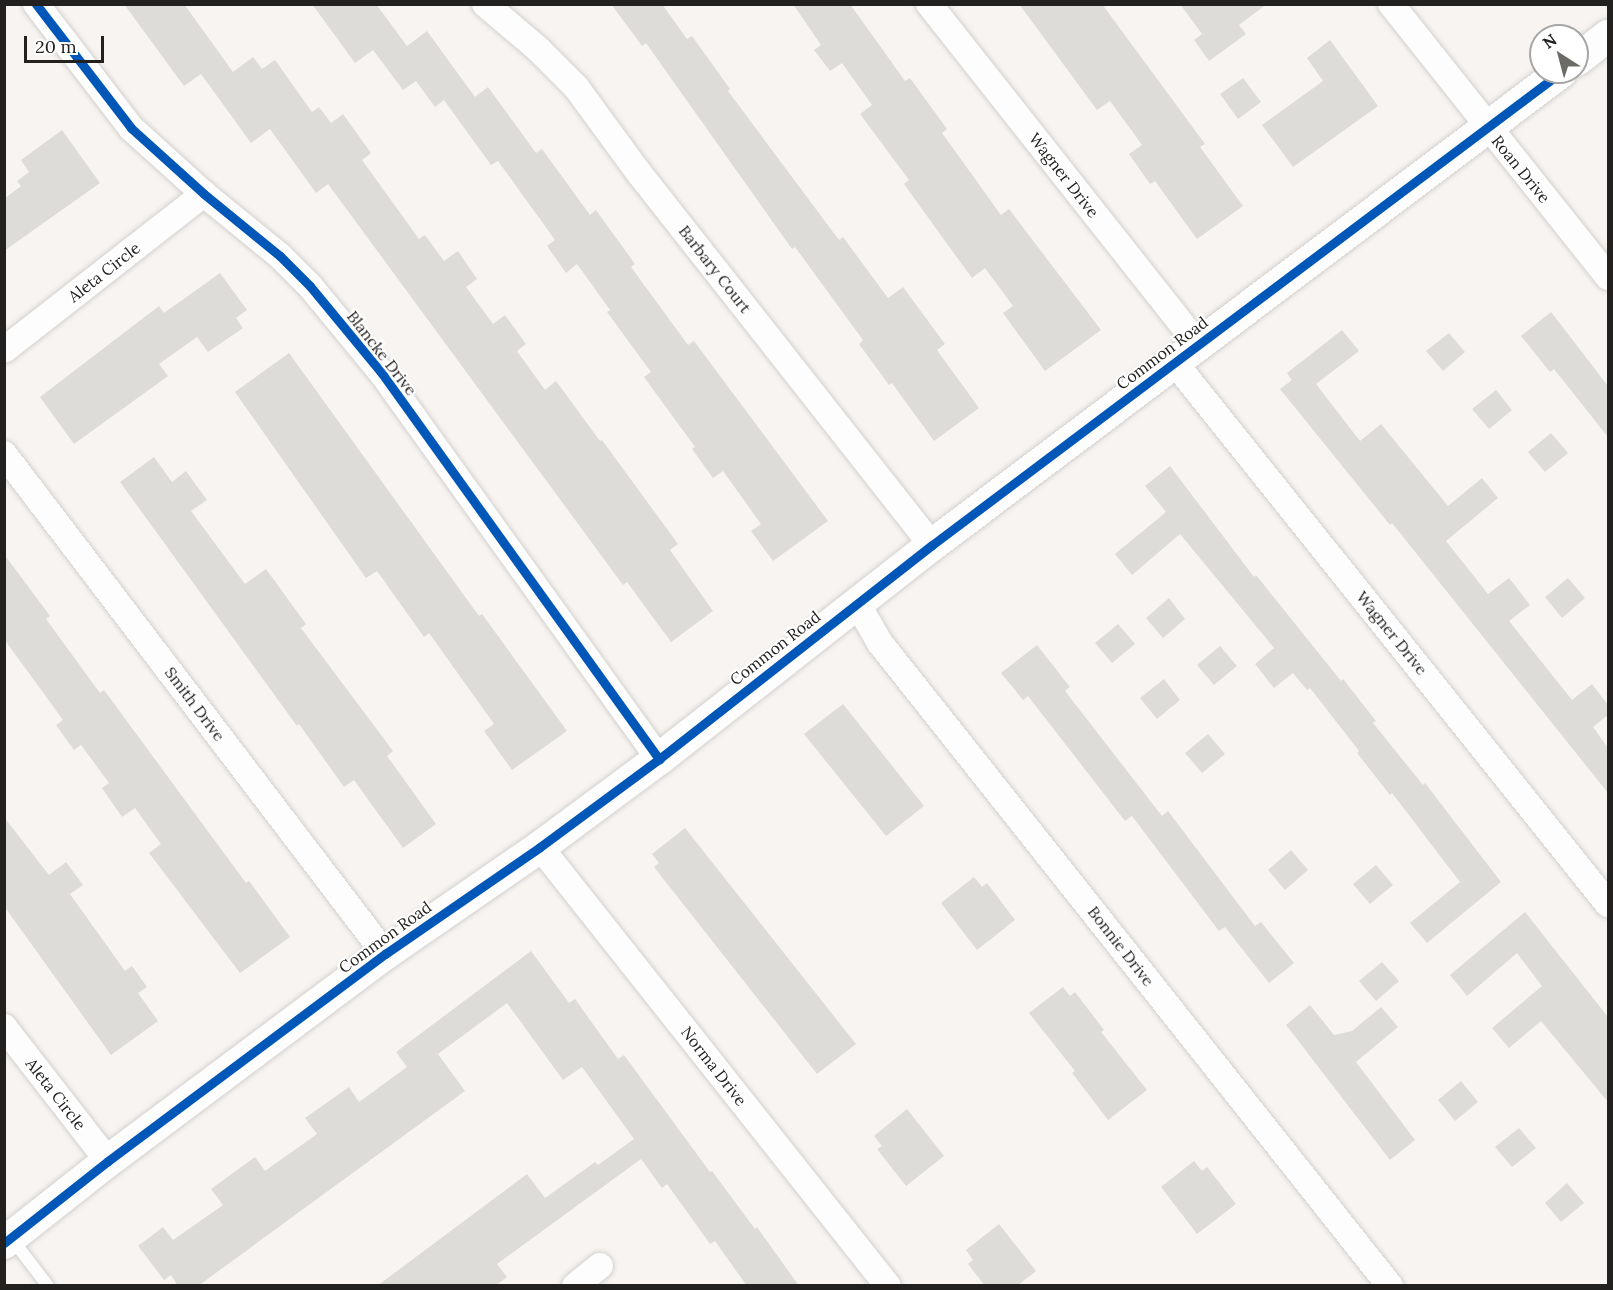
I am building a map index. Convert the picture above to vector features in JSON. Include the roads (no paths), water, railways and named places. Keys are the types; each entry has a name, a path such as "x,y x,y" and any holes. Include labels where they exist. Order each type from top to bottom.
{"street":[{"name":"Blancke Drive","path":"36,4 131,128 204,194 280,256 310,286 381,372 659,759"},
{"name":"Barbary Court","path":"485,4 538,49 576,87 639,172 932,545"},
{"name":"Wagner Drive","path":"929,4 1186,354 1608,904"},
{"name":"Roan Drive","path":"1391,4 1608,277"},
{"path":"1589,51 1608,36"},
{"name":"Common Road","path":"7,1240 108,1161 385,954 540,847 659,759 932,545 1545,84"},
{"name":"Aleta Circle","path":"4,350 204,194"},
{"name":"Smith Drive","path":"4,454 385,954"},
{"name":"Bonnie Drive","path":"857,603 880,643 1390,1286"},
{"name":"Norma Drive","path":"540,847 888,1286"},
{"name":"Aleta Circle","path":"4,1027 108,1161"},
{"path":"575,1286 600,1266"}],"lane":[{"path":"7,1240 48,1286"}]}
